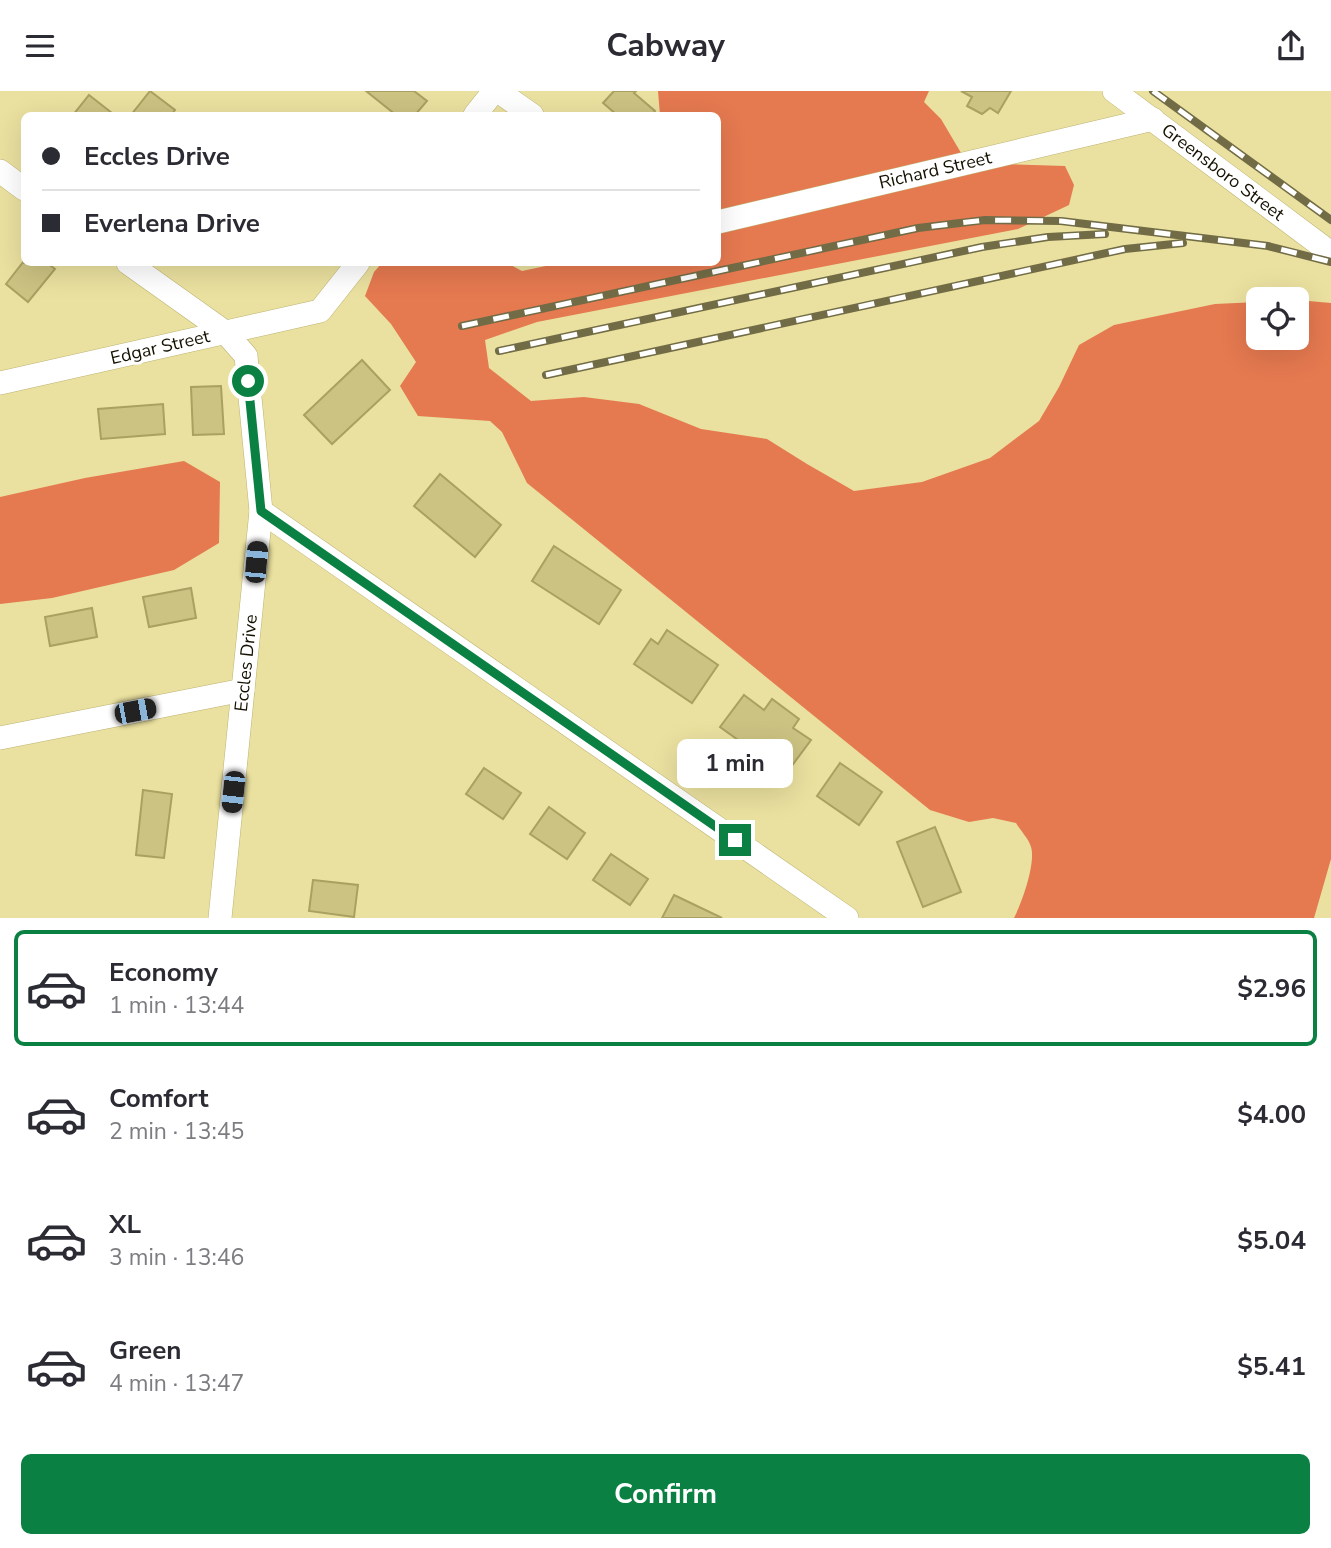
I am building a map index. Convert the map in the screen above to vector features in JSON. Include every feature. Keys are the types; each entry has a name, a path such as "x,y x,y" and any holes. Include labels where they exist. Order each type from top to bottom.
{"street":[{"path":"478,112 496,91 528,112"},
{"name":"Greensboro Street","path":"1114,91 1331,253"},
{"name":"Richard Street","path":"721,221 1153,119"},
{"path":"0,171 21,187"},
{"name":"Eccles Drive","path":"132,266 225,332 246,356 261,511 220,918"},
{"name":"Edgar Street","path":"0,383 320,310 356,266"},
{"path":"261,511 847,918"},
{"path":"0,738 243,690"}],"shaded area":[{"path":"658,91 929,91 924,102 941,119 967,163 1065,166 1074,185 1069,205 1018,229 537,322 485,340 489,368 531,401 584,397 639,404 701,429 767,439 854,491 922,482 990,458 1039,421 1079,345 1114,325 1215,304 1246,303 1246,350 1309,350 1309,301 1331,303 1331,859 1314,918 1014,918 1032,863 1031,847 1016,823 993,818 969,822 930,810 527,483 502,432 490,421 418,416 400,386 416,362 391,324 365,296 374,272 379,266 513,266 522,271 546,266 721,266 721,112 660,112"},
{"path":"184,461 220,482 219,543 174,570 52,598 0,604 0,497 85,478"}],"building":[{"path":"150,91 175,110 173,112 133,112"},
{"path":"366,91 414,91 427,101 418,112 392,112"},
{"path":"614,91 636,91 634,93 655,111 614,112 603,103"},
{"path":"961,91 1011,91 998,113 990,108 982,114 967,106 972,97"},
{"path":"89,95 111,112 75,112"},
{"path":"21,265 51,266 55,269 28,302 6,284"},
{"path":"362,360 390,390 332,444 304,415"},
{"path":"221,386 224,434 193,435 191,387"},
{"path":"163,404 165,434 101,439 98,409"},
{"path":"440,474 501,525 475,557 414,506"},
{"path":"554,546 621,590 599,624 532,581"},
{"path":"191,588 196,618 149,627 143,597"},
{"path":"92,608 97,637 50,646 45,617"},
{"path":"667,630 718,665 692,703 634,664 651,639 658,644"},
{"path":"744,695 764,710 772,699 799,719 793,728 811,740 788,771 778,764 776,767 720,727"},
{"path":"840,763 882,792 859,825 817,796"},
{"path":"484,768 521,793 503,819 466,794"},
{"path":"143,790 172,794 164,858 136,855"},
{"path":"549,807 585,833 567,859 530,834"},
{"path":"935,827 961,892 923,907 897,842"},
{"path":"611,854 648,879 630,905 593,880"},
{"path":"313,880 358,885 354,917 309,911"},
{"path":"674,895 722,918 662,918"}],"railway":[{"path":"1153,91 1331,220"},
{"path":"462,326 918,228 985,220 1061,221 1268,246 1331,262"},
{"path":"499,351 982,247 1048,237 1105,234"},
{"path":"546,375 1125,249 1183,243"}],"route":[{"path":"248,381 261,511 735,840"}]}
